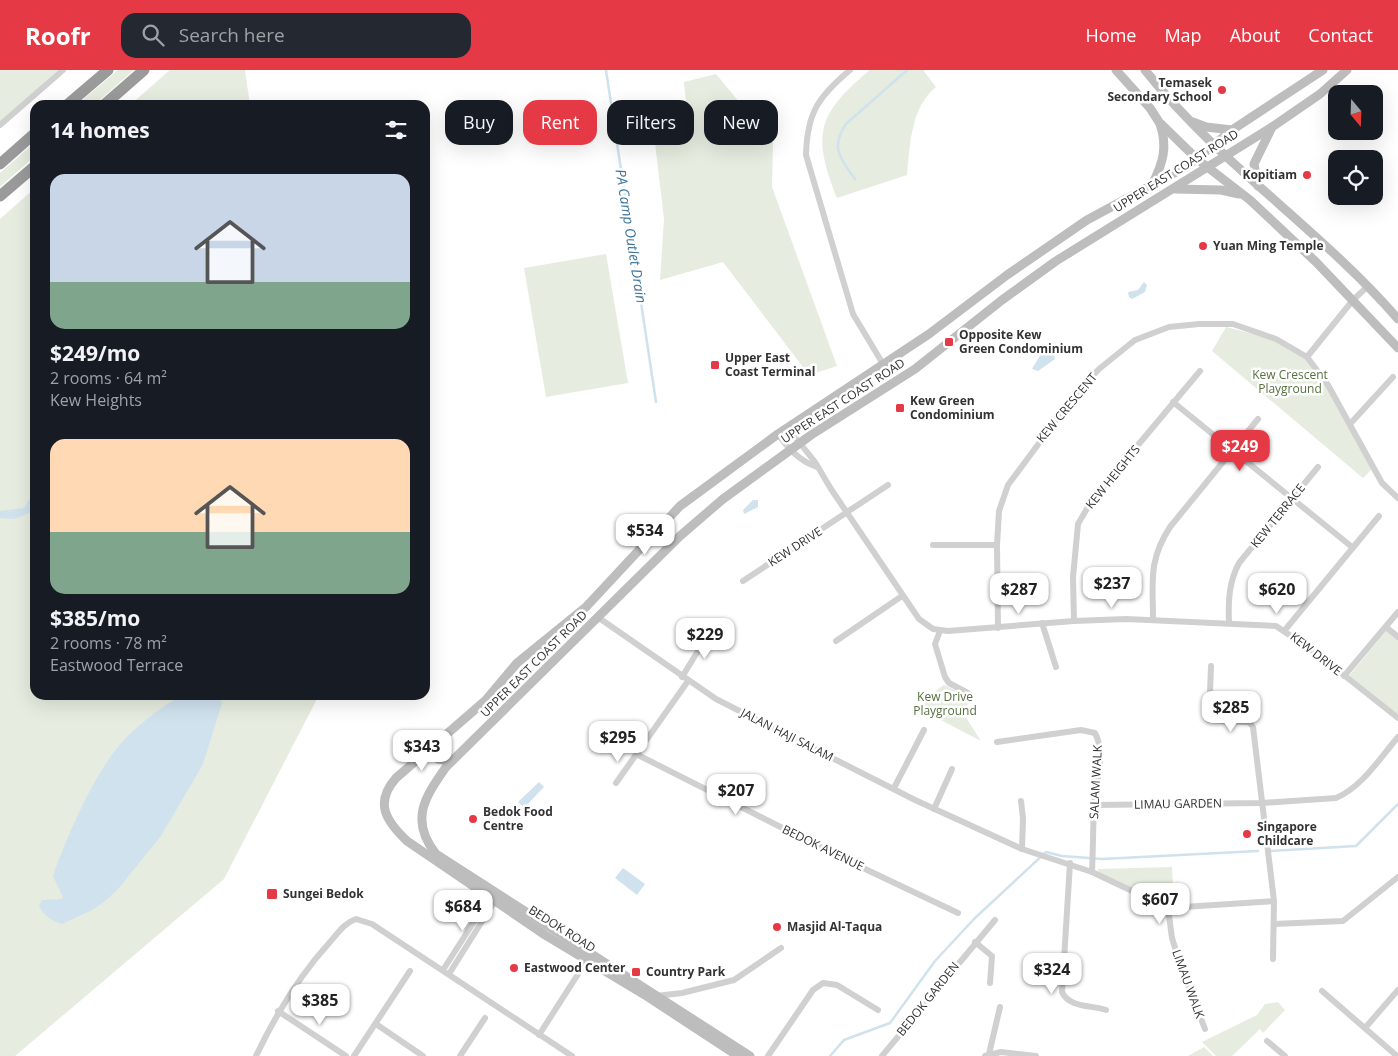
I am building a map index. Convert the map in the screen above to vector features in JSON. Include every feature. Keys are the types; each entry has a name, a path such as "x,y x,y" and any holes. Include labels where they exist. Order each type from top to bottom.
{"highway":[{"path":"74,100 108,70"},
{"path":"110,100 144,70"},
{"path":"0,164 30,137"},
{"path":"0,196 30,170"}],"main road":[{"path":"1116,70 1150,108 1159,122 1164,135 1165,153 1151,185"},
{"path":"1145,70 1213,146 1367,287 1398,319"},
{"name":"UPPER EAST COAST ROAD","path":"384,811 386,792 390,785 486,700 517,663 586,607 680,506 787,427 929,334 1007,275 1087,220 1171,176 1197,159 1232,130 1323,70"},
{"name":"UPPER EAST COAST ROAD","path":"422,826 424,802 430,790 452,761 680,536 723,500 836,418 915,369 1002,300 1056,261 1272,126 1320,94 1348,70"},
{"path":"1187,119 1206,127 1232,130"},
{"path":"1159,122 1197,159 1250,200 1353,300 1398,348"},
{"path":"1258,186 1254,164 1272,126"},
{"path":"1175,188 1229,191 1250,200"},
{"path":"432,747 438,759 452,761"},
{"name":"BEDOK ROAD","path":"384,811 391,827 407,841 590,957 738,1056"},
{"name":"BEDOK ROAD","path":"422,826 426,839 436,854 495,896"},
{"name":"BEDOK ROAD","path":"590,957 658,996 750,1056"}],"street":[{"path":"0,125 63,70"},
{"path":"850,70 821,97 811,116 806,133 806,155 853,314 883,364"},
{"path":"1307,357 1353,300 1367,287"},
{"name":"KEW CRESCENT","path":"998,628 997,545 1001,501 1018,469 1077,392 1107,361 1135,340 1169,327 1226,324 1246,327 1269,336 1307,357 1324,378 1382,483 1397,496"},
{"name":"KEW HEIGHTS","path":"1074,621 1073,577 1078,524 1092,500 1200,371"},
{"path":"1350,424 1393,377"},
{"path":"1173,402 1352,547"},
{"path":"1153,620 1154,561 1157,548 1170,527 1258,419"},
{"path":"787,427 801,443 902,596 924,624 940,630 936,644 945,677 949,683 968,693"},
{"path":"778,434 790,451 806,463 817,467"},
{"name":"KEW TERRACE","path":"1228,622 1232,575 1239,563 1318,467"},
{"name":"KEW DRIVE","path":"743,580 888,485"},
{"path":"1286,630 1379,516"},
{"path":"933,545 997,545"},
{"path":"836,641 902,596"},
{"path":"1344,676 1398,612"},
{"name":"JALAN HAJI SALAM","path":"599,618 633,640 688,681 773,729 934,809 1022,849 1092,872"},
{"name":"KEW DRIVE","path":"940,630 998,628 1074,621 1153,620 1260,623 1276,626 1286,630 1398,718"},
{"path":"1042,623 1056,667"},
{"path":"1386,626 1398,637"},
{"path":"682,677 709,633"},
{"path":"1211,666 1210,720 1250,723 1274,901 1273,959"},
{"path":"616,783 688,681"},
{"path":"894,788 924,730"},
{"name":"SALAM WALK","path":"997,742 1081,730 1094,733 1098,740 1100,753 1094,805 1092,872"},
{"name":"LIMAU GARDEN","path":"1094,805 1262,803 1327,800 1344,795 1364,777 1398,737"},
{"name":"BEDOK AVENUE","path":"636,754 844,859 958,913"},
{"path":"934,809 952,769"},
{"path":"1021,801 1023,818 1022,849"},
{"path":"1070,864 1062,992 1067,1000 1075,1004 1106,1010"},
{"path":"1092,872 1168,908 1274,901"},
{"path":"1274,924 1338,922 1349,918 1398,877"},
{"path":"446,972 495,896"},
{"name":"LIMAU WALK","path":"1168,908 1172,938 1205,1029"},
{"path":"256,1056 278,1011 306,968 346,924 356,919 372,924 572,1056"},
{"name":"BEDOK GARDEN","path":"882,1056 995,920"},
{"path":"975,942 992,956 990,983"},
{"path":"648,997 682,993 734,980 780,948"},
{"path":"539,1035 590,957"},
{"path":"354,1056 410,971"},
{"path":"768,1056 812,990 823,983 837,985 878,1010"},
{"path":"1365,1028 1398,990"},
{"path":"1322,991 1397,1056"},
{"path":"1000,1007 987,1055 1007,1052 1036,1056"},
{"path":"278,1011 346,1056"},
{"path":"460,1056 485,1018"},
{"path":"376,1024 424,1056"},
{"path":"1267,1041 1285,1056"}],"green space":[{"path":"0,70 58,70 0,122"},
{"path":"118,70 134,70 100,100 83,100"},
{"path":"170,70 245,70 249,100 136,100"},
{"path":"870,70 923,70 936,87 921,105 913,127 907,175 837,198 824,157 822,141 824,126 839,100"},
{"path":"716,74 737,100 704,100 704,145 773,145 772,187 837,366 809,375 723,262 660,280 664,219 655,145 694,145 694,100 686,100 684,82"},
{"path":"30,146 30,160 0,187 0,173"},
{"path":"30,192 30,700 316,700 224,879 15,1056 0,1056 0,219"},
{"path":"606,254 628,383 546,397 524,268"},
{"name":"Kew Crescent Playground","path":"1226,327 1269,338 1305,358 1318,372 1372,469 1363,478 1212,351"},
{"path":"1387,630 1398,639 1398,721 1349,676"},
{"name":"Kew Drive Playground","path":"944,685 961,693 962,700 968,704 963,713 981,741 914,706"},
{"path":"1172,867 1174,906 1167,906 1099,874 1098,869"},
{"path":"1278,1002 1285,1010 1263,1033 1260,1029 1232,1056 1216,1056 1202,1042 1257,1015 1265,1004"},
{"path":"1204,1047 1213,1056 1188,1056"}],"water":[{"path":"1144,282 1147,285 1145,292 1132,299 1129,297 1128,292 1138,290"},
{"path":"1053,352 1055,359 1038,371 1032,369 1041,354"},
{"path":"30,498 30,513 14,519 0,518 0,511 24,508"},
{"path":"753,500 758,500 758,507 744,514 743,510"},
{"path":"174,700 220,700 222,703 203,764 161,836 118,889 92,910 62,924 51,919 39,906 42,900 61,899 63,897 53,876 66,842 92,786 113,753 124,740 137,727"},
{"path":"539,782 544,787 524,808 518,802"},
{"path":"623,868 645,884 637,895 615,878"}],"waterway":[{"name":"PA Camp Outlet Drain","path":"606,70 656,402"},
{"path":"855,179 839,153 838,146 841,132 846,124 907,70"},
{"path":"1270,851 1356,846 1398,804"},
{"path":"830,1056 844,1040 890,1023 935,961 974,919 1046,852 1062,856 1102,859 1258,851"}],"place":[{"name":"Temasek Secondary School","path":"1222,90"},
{"name":"Kopitiam","path":"1307,175"},
{"name":"Yuan Ming Temple","path":"1203,246"},
{"name":"Opposite Kew Green Condominium","path":"949,342"},
{"name":"Upper East Coast Terminal","path":"715,365"},
{"name":"Kew Green Condominium","path":"900,408"},
{"name":"Bedok Food Centre","path":"473,819"},
{"name":"Singapore Childcare","path":"1247,834"},
{"name":"Sungei Bedok","path":"272,894"},
{"name":"Masjid Al-Taqua","path":"777,927"},
{"name":"Eastwood Center","path":"514,968"},
{"name":"Country Park","path":"636,972"}]}
